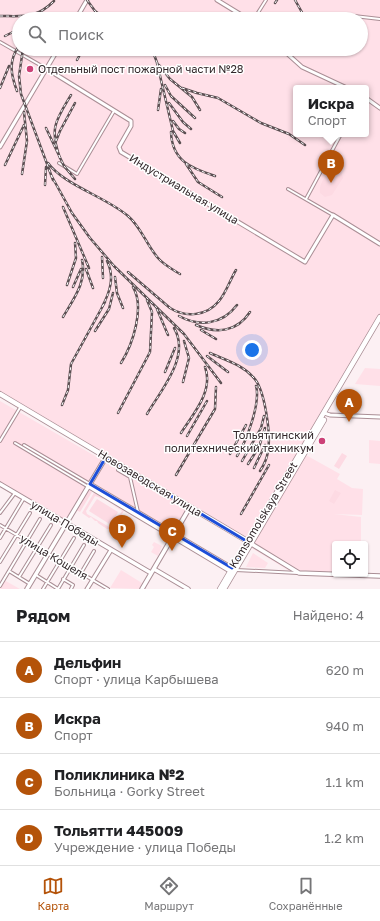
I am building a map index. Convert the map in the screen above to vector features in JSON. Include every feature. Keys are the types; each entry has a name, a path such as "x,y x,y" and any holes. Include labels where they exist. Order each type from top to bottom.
{"main road":[{"name":"Komsomolskaya Street","path":"220,589 326,414 373,333 380,317"},
{"name":"Komsomolskaya Street","path":"373,333 380,324"},
{"name":"Новозаводская улица","path":"0,394 299,573"},
{"path":"28,589 106,457"},
{"name":"улица Победы","path":"0,484 151,573"},
{"path":"89,485 138,512 174,535"},
{"path":"89,485 232,570"},
{"path":"142,589 190,507"},
{"path":"154,569 188,589"},
{"name":"Komsomolskaya Street","path":"224,589 232,570"},
{"path":"299,573 380,576"}],"street":[{"path":"80,12 87,0"},
{"path":"217,0 237,12"},
{"path":"258,12 266,0"},
{"path":"368,18 380,19"},
{"name":"Индустриальная улица","path":"0,42 12,49"},
{"name":"Индустриальная улица","path":"24,56 131,121 131,126 119,147 121,152 305,262 333,216"},
{"path":"0,147 54,56"},
{"path":"290,56 302,67 341,85"},
{"path":"369,100 380,108"},
{"path":"59,163 77,174 115,110"},
{"path":"306,199 339,137"},
{"path":"288,189 380,244"},
{"path":"0,441 21,406"},
{"path":"326,414 380,417"},
{"path":"15,443 89,485"},
{"path":"24,445 89,485"},
{"path":"120,466 118,470 130,477 138,512"},
{"path":"0,513 7,501 10,500 15,493"},
{"path":"0,538 24,498"},
{"path":"0,562 30,513"},
{"path":"0,586 40,519"},
{"name":"улица Кошеля","path":"0,525 108,589"},
{"path":"19,577 51,525"},
{"path":"43,589 74,538"},
{"path":"36,576 58,589 84,545"},
{"path":"87,589 111,550"},
{"path":"81,573 94,551"},
{"path":"285,572 287,565"},
{"path":"232,570 299,573"},
{"path":"9,571 30,584"},
{"path":"0,577 4,579"},
{"path":"63,579 73,585 71,589"}],"highlighted area":[{"path":"106,457 248,542 232,568 90,484"}],"shaded area":[{"path":"0,0 380,0 380,317 248,542 0,394"},
{"path":"334,168 341,170 343,178 332,195 325,197 320,193 320,186 326,176"},
{"path":"365,368 380,369 380,386 355,384"},
{"path":"0,401 102,460 66,523 0,483"},
{"path":"369,440 380,441 380,464 369,463"},
{"path":"342,453 347,456 339,469 334,466"},
{"path":"304,454 340,474 337,479 352,488 363,489 362,515 334,514 361,517 361,541 332,541 332,574 296,575 250,547"},
{"path":"106,458 189,507 174,533 91,483"},
{"path":"88,490 92,492 80,512 76,510"},
{"path":"335,490 341,493 334,504 329,501"},
{"path":"95,491 103,496 103,499 95,496 86,511 87,514 111,528 122,511 109,502 124,511 112,529 107,529 91,517 89,518 82,513"},
{"path":"97,499 118,512 111,525 89,511"},
{"path":"154,542 162,546 158,556 151,552 154,547 152,545"},
{"path":"253,553 268,563 265,568 246,567"},
{"path":"121,570 142,583 139,589 110,588"},
{"path":"4,580 20,589 0,589"}],"railway":[{"path":"87,0 96,12"},
{"path":"295,0 302,12"},
{"path":"39,12 54,1"},
{"path":"0,16 12,16"},
{"path":"5,36 12,32"},
{"path":"14,56 12,74 17,91"},
{"path":"22,56 19,76 21,94 53,180"},
{"path":"77,60 79,56"},
{"path":"155,56 159,68"},
{"path":"157,63 173,131 180,143"},
{"path":"159,65 170,79 192,97 200,110"},
{"path":"0,88 9,66"},
{"path":"165,85 171,96 195,118"},
{"path":"182,88 218,98 261,123 293,137"},
{"path":"158,110 161,89"},
{"path":"60,158 55,139 56,125 61,111 71,95"},
{"path":"56,141 75,103"},
{"path":"169,103 183,122 191,129"},
{"path":"22,174 27,141 24,112"},
{"path":"173,121 179,129 185,133"},
{"path":"5,165 24,125"},
{"path":"46,128 64,166 75,179"},
{"path":"171,132 172,142 179,157 184,162 198,170 215,176"},
{"path":"293,137 305,145"},
{"path":"48,163 64,178 119,209 133,220 158,258 165,265 180,274"},
{"path":"186,164 198,182 222,197"},
{"path":"45,185 46,167"},
{"path":"51,175 72,213 90,238 114,266 184,334 221,383"},
{"path":"63,207 89,268"},
{"path":"67,285 76,258 75,243"},
{"path":"102,257 103,278"},
{"path":"63,317 81,283 83,276 82,260"},
{"path":"102,307 109,290 111,279 111,273 107,261"},
{"path":"73,287 81,269"},
{"path":"86,269 93,288"},
{"path":"128,272 170,308 183,313 196,314 209,310 219,301 236,270"},
{"path":"115,277 117,293 123,308"},
{"path":"121,363 130,346 138,315 138,305 133,287"},
{"path":"95,331 109,309 113,293"},
{"path":"118,413 150,352 152,312 147,300"},
{"path":"62,405 68,390 71,364 105,302"},
{"path":"179,316 194,322 210,322 224,317 237,305"},
{"path":"157,309 168,335"},
{"path":"196,325 211,330 226,329 239,324 250,312"},
{"path":"147,414 166,384 177,361 179,350 178,339 174,328"},
{"path":"201,330 216,339"},
{"path":"183,382 189,358 184,341"},
{"path":"165,372 175,348"},
{"path":"210,353 243,369 253,377 261,391 268,423 269,444 268,454 260,471"},
{"path":"207,356 228,372"},
{"path":"181,433 201,402 205,393 207,385 205,367"},
{"path":"237,456 255,412 257,393 256,386"},
{"path":"176,475 215,409 216,387"},
{"path":"187,436 207,401"},
{"path":"242,461 261,428 264,416"},
{"path":"230,454 246,425"},
{"path":"248,464 259,447 265,428"},
{"path":"254,468 265,445"},
{"path":"241,514 269,465"}],"place":[{"name":"Отдельный пост пожарной части №28","path":"30,69"},
{"name":"Искра","path":"331,183"},
{"name":"Дельфин","path":"349,422"},
{"name":"Тольяттинский политехнический техникум","path":"322,441"},
{"name":"Тольятти 445009","path":"122,548"},
{"name":"Поликлиника №2","path":"172,551"}]}
